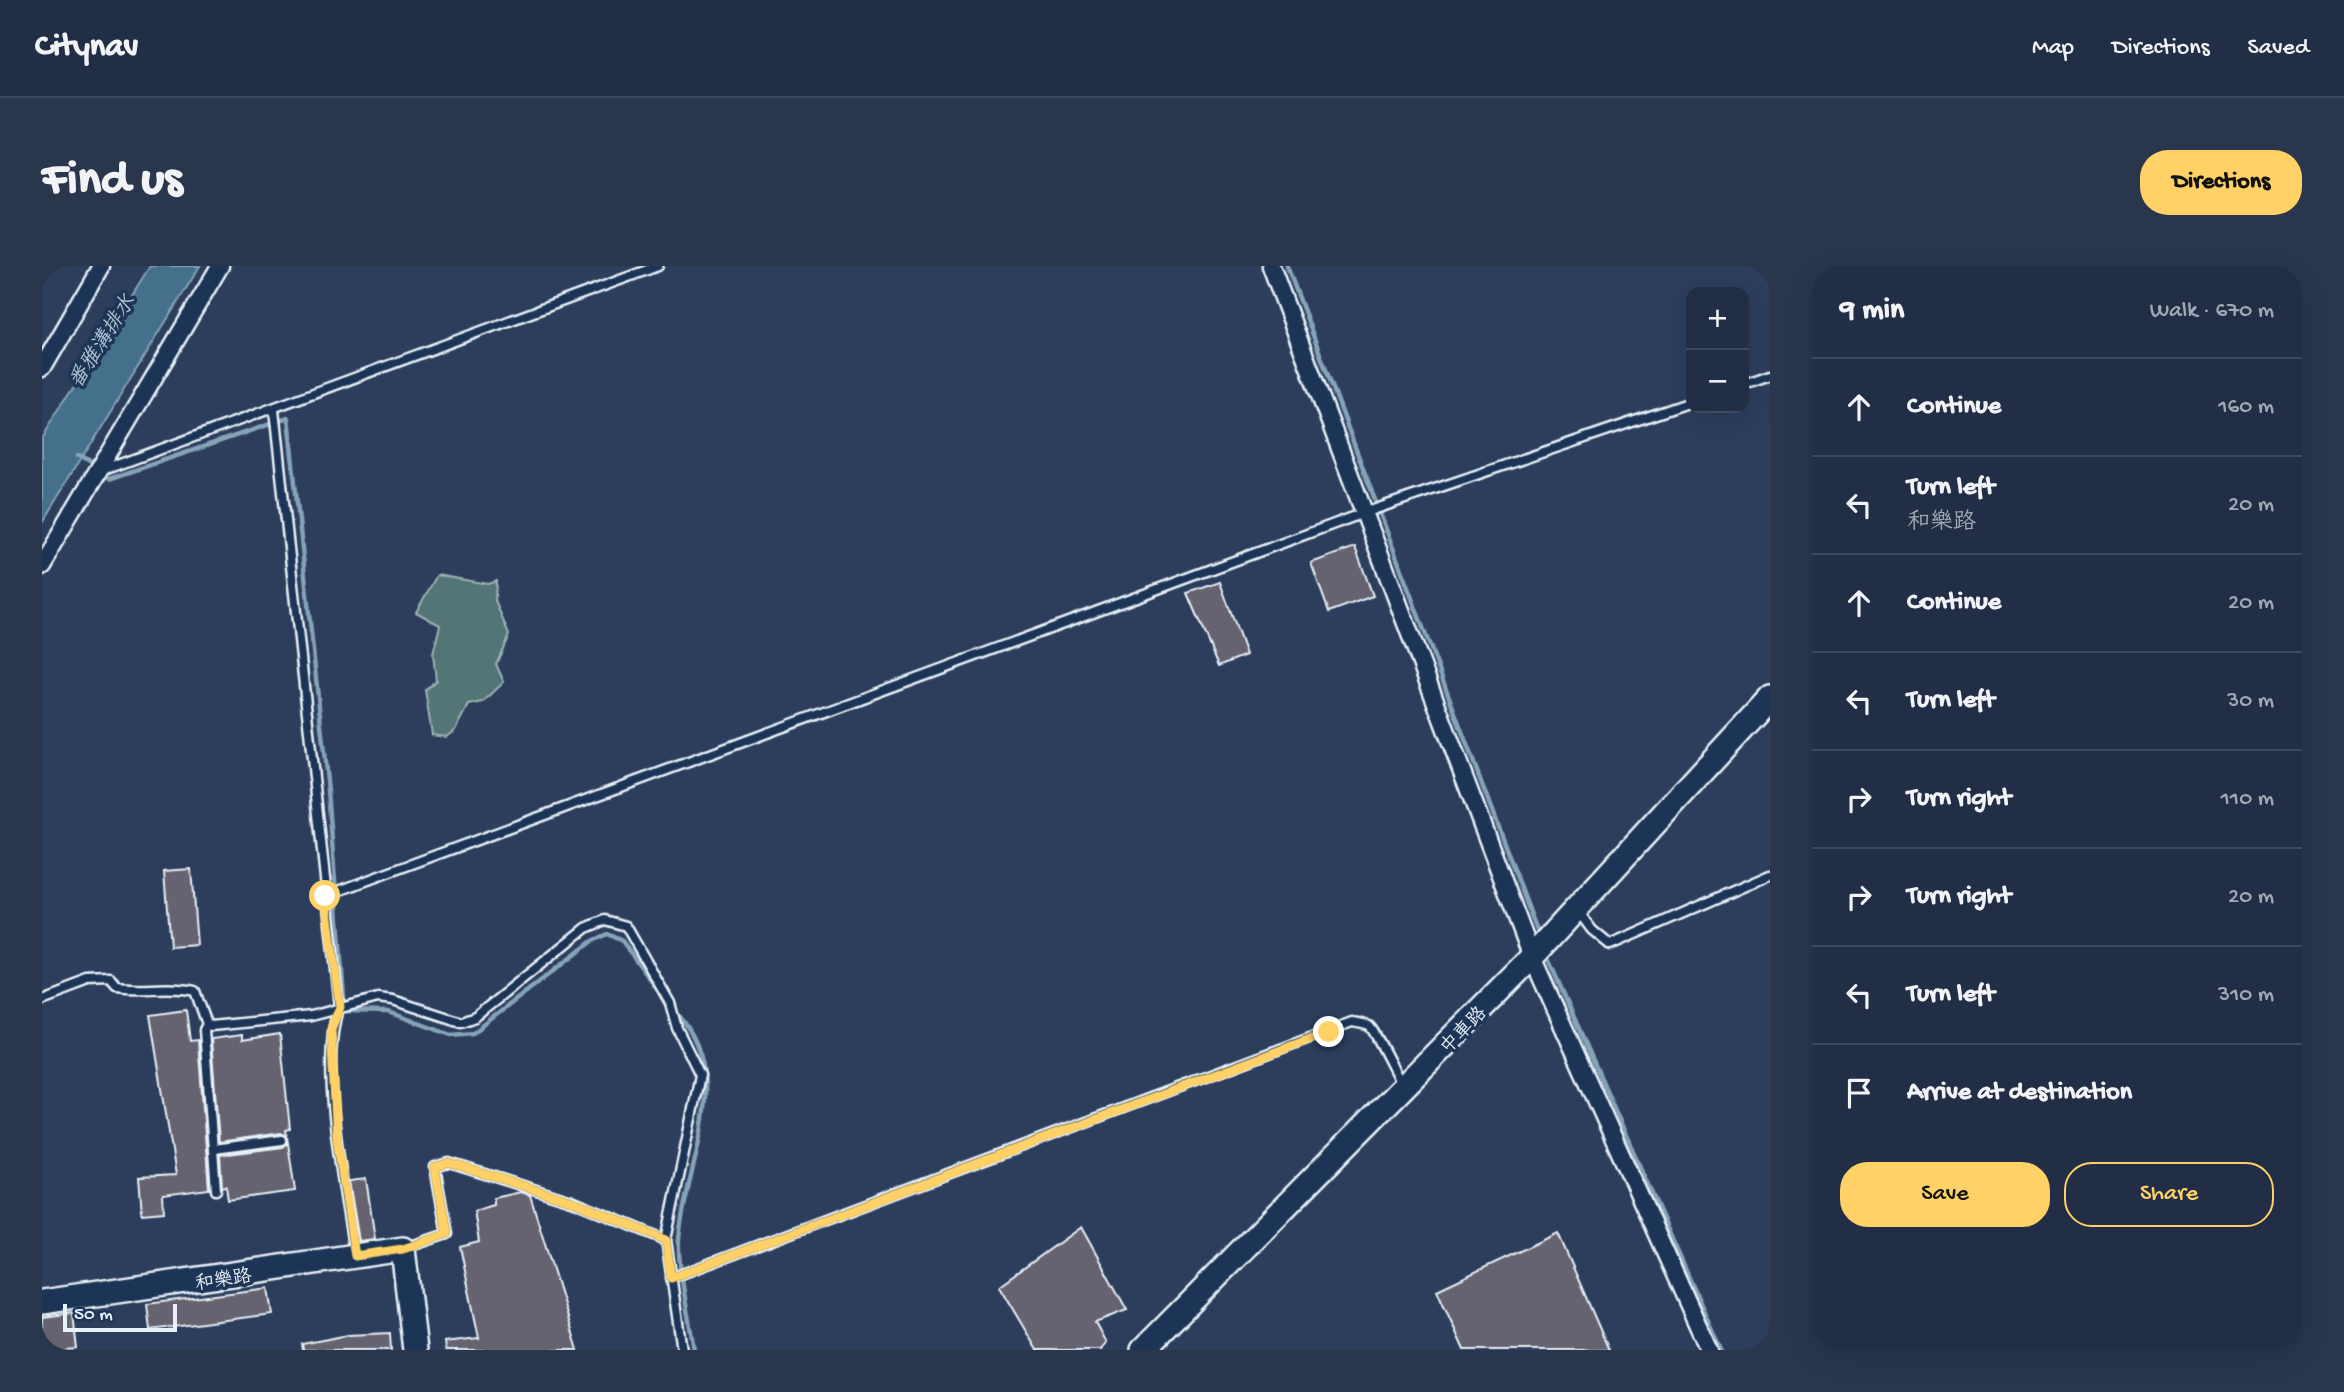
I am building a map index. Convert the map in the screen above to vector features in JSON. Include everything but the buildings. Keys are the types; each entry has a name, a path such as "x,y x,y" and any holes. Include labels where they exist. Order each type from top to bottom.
{"street":[{"path":"42,368 101,266"},
{"path":"42,566 220,266"},
{"path":"1270,266 1532,957 1709,1350"},
{"name":"中車路","path":"1143,1350 1532,957 1770,698"},
{"path":"403,1249 415,1350"},
{"name":"和樂路","path":"42,1303 403,1249"}],"lane":[{"path":"96,473 274,410 658,266"},
{"path":"1749,382 1770,375"},
{"path":"325,896 1364,513 1686,404"},
{"path":"274,410 312,737 325,896 340,1007 331,1029 337,1139 355,1256"},
{"path":"1577,910 1592,930 1609,945 1770,875"},
{"path":"207,1024 211,1026 311,1016 359,1001 385,999 461,1023 475,1017 586,928 606,920 626,926 670,1003 677,1028 700,1075 666,1240 682,1350"},
{"path":"42,1000 90,982 111,981 117,988 133,990 177,987 195,991 207,1024 204,1030 216,1190"},
{"path":"671,1278 1352,1022 1369,1026 1377,1036 1384,1056 1404,1088"},
{"path":"213,1149 282,1140"},
{"path":"403,1249 447,1234 435,1167 449,1163 572,1201 666,1240"}],"green space":[{"path":"437,575 488,584 496,581 495,601 509,635 496,664 504,682 483,702 469,705 456,730 447,737 432,735 425,690 436,680 433,654 440,625 416,612"}],"water":[{"path":"150,266 200,266 42,523 42,439"}],"waterway":[{"path":"1287,266 1539,936"},
{"path":"77,458 109,479 288,418 328,790 345,1011 389,1012 451,1035 473,1033 592,941 607,934 622,941 668,1004"},
{"path":"1546,954 1721,1350"},
{"path":"674,1010 693,1035 702,1063 705,1091 703,1120 679,1239 682,1278 694,1350"}],"route":[{"path":"325,896 340,1007 331,1029 337,1139 355,1256 403,1249 447,1234 435,1167 449,1163 572,1201 666,1240 671,1278 1329,1032"}],"water label":[{"name":"番雅溝排水","path":"101,341"}]}
